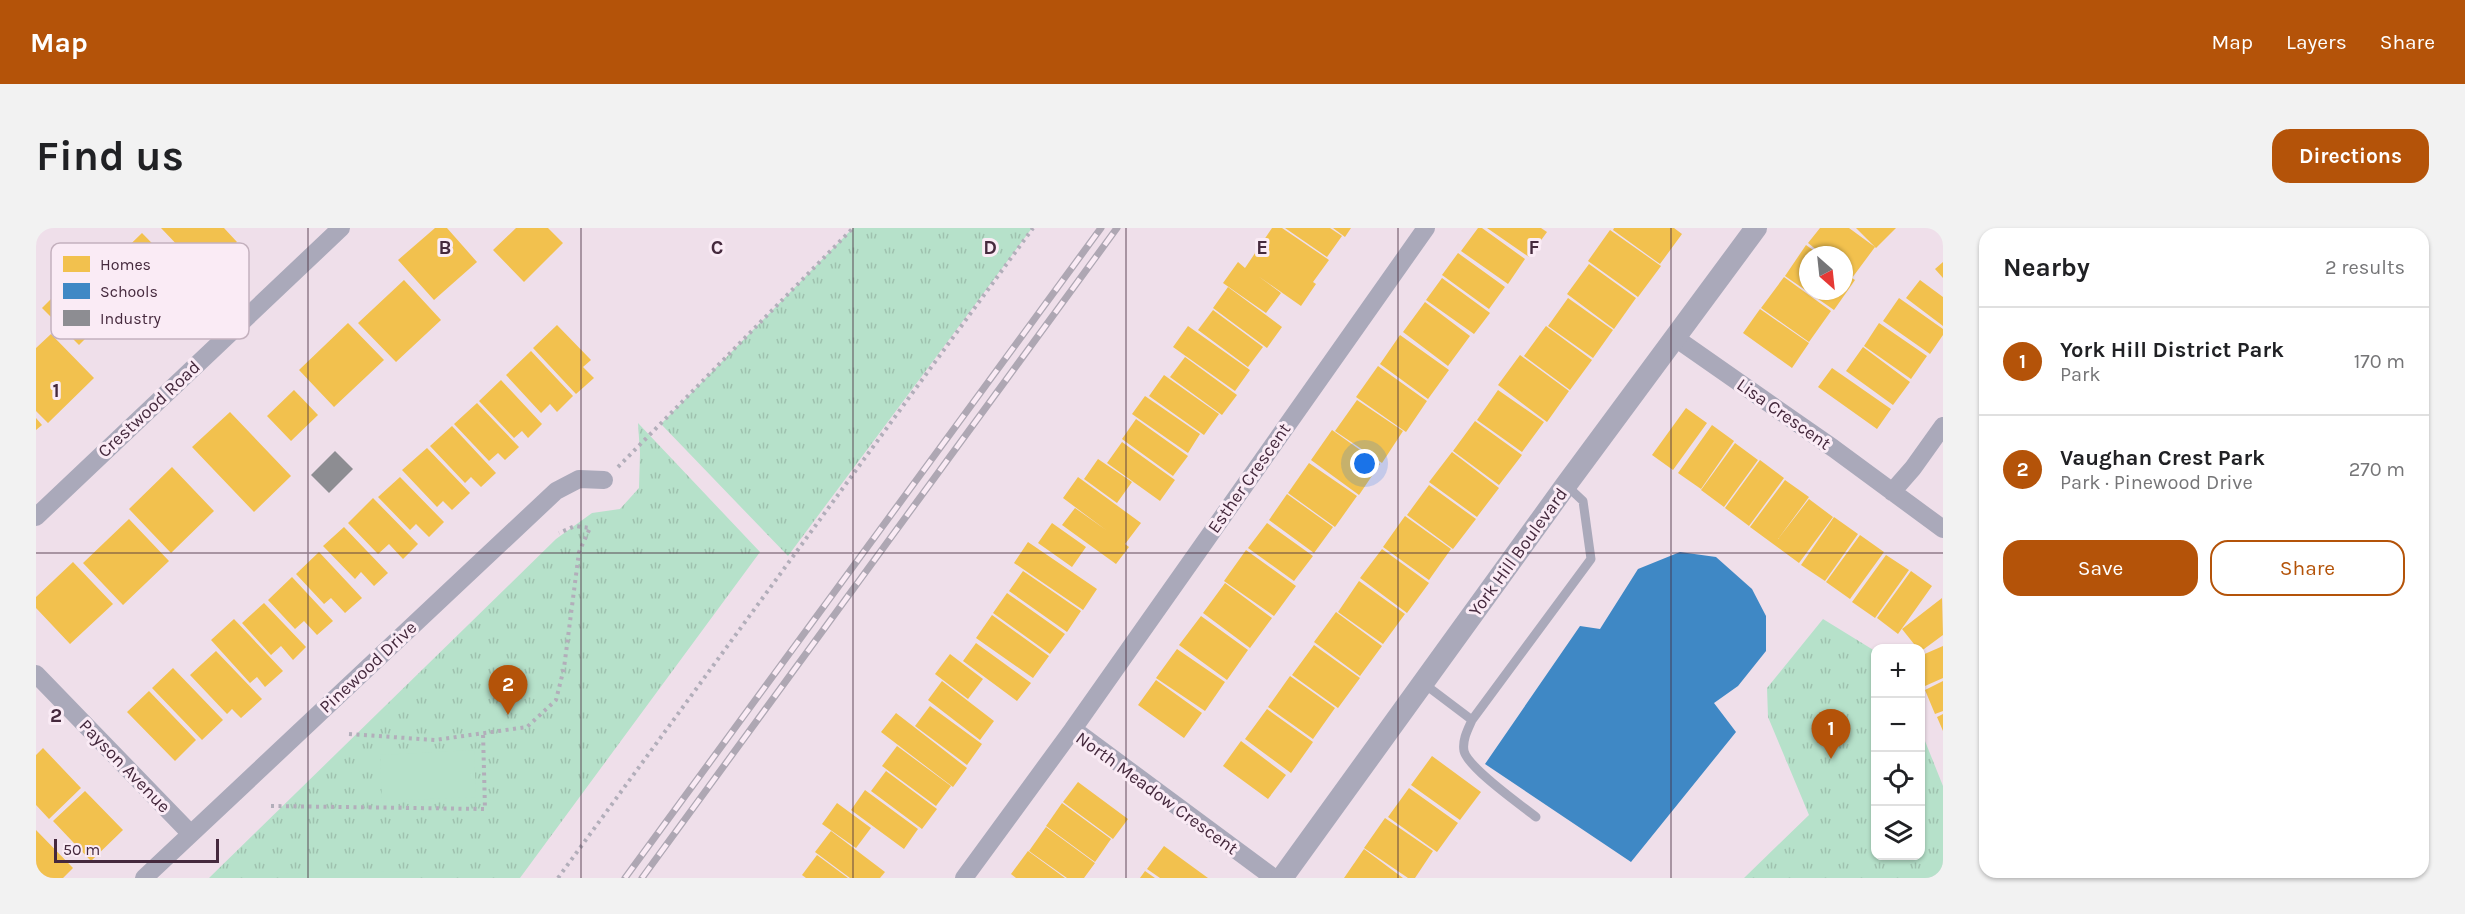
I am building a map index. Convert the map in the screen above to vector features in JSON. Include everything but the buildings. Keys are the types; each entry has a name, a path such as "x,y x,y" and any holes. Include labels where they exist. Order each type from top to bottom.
{"street":[{"name":"Crestwood Road","path":"249,315 341,228"},
{"name":"Esther Crescent","path":"1073,729 1426,228"},
{"name":"York Hill Boulevard","path":"1282,878 1566,485 1756,228"},
{"name":"Lisa Crescent","path":"1674,338 1833,448 1943,529"},
{"name":"Crestwood Road","path":"36,517 224,339"},
{"path":"1892,492 1913,468 1943,426"},
{"name":"Pinewood Drive","path":"144,878 556,491 579,479 604,480"},
{"name":"Payson Avenue","path":"36,674 190,833"},
{"name":"North Meadow Crescent","path":"964,878 1073,729 1274,878"}],"lane":[{"path":"1536,817 1474,768 1464,752 1465,737 1472,720 1591,559 1583,501 1566,485"},
{"path":"1423,683 1472,720"}],"path":[{"path":"604,480 854,228"},
{"path":"558,878 1033,228"},
{"path":"349,734 435,740 527,727 556,700 564,668 579,552 590,528 575,526 560,533"},
{"path":"271,806 485,809 483,733"}],"green space":[{"path":"853,228 1032,228 788,556 661,424"},
{"path":"638,423 760,552 520,878 209,878 556,539 592,513 620,509 639,488"},
{"path":"1823,619 1871,649 1871,860 1925,860 1925,741 1943,786 1943,878 1744,878 1809,815 1768,717 1767,688"},
{"path":"474,750 476,797 382,801 380,755"},
{"path":"416,871 416,878 380,878 380,872"},
{"path":"368,872 368,878 332,878 332,873"},
{"path":"320,873 320,878 284,878 284,874"}],"railway":[{"path":"625,878 1101,228"},
{"path":"642,878 1117,228"}],"place":[{"name":"Vaughan Crest Park","path":"508,715"},
{"name":"York Hill District Park","path":"1831,759"}]}
